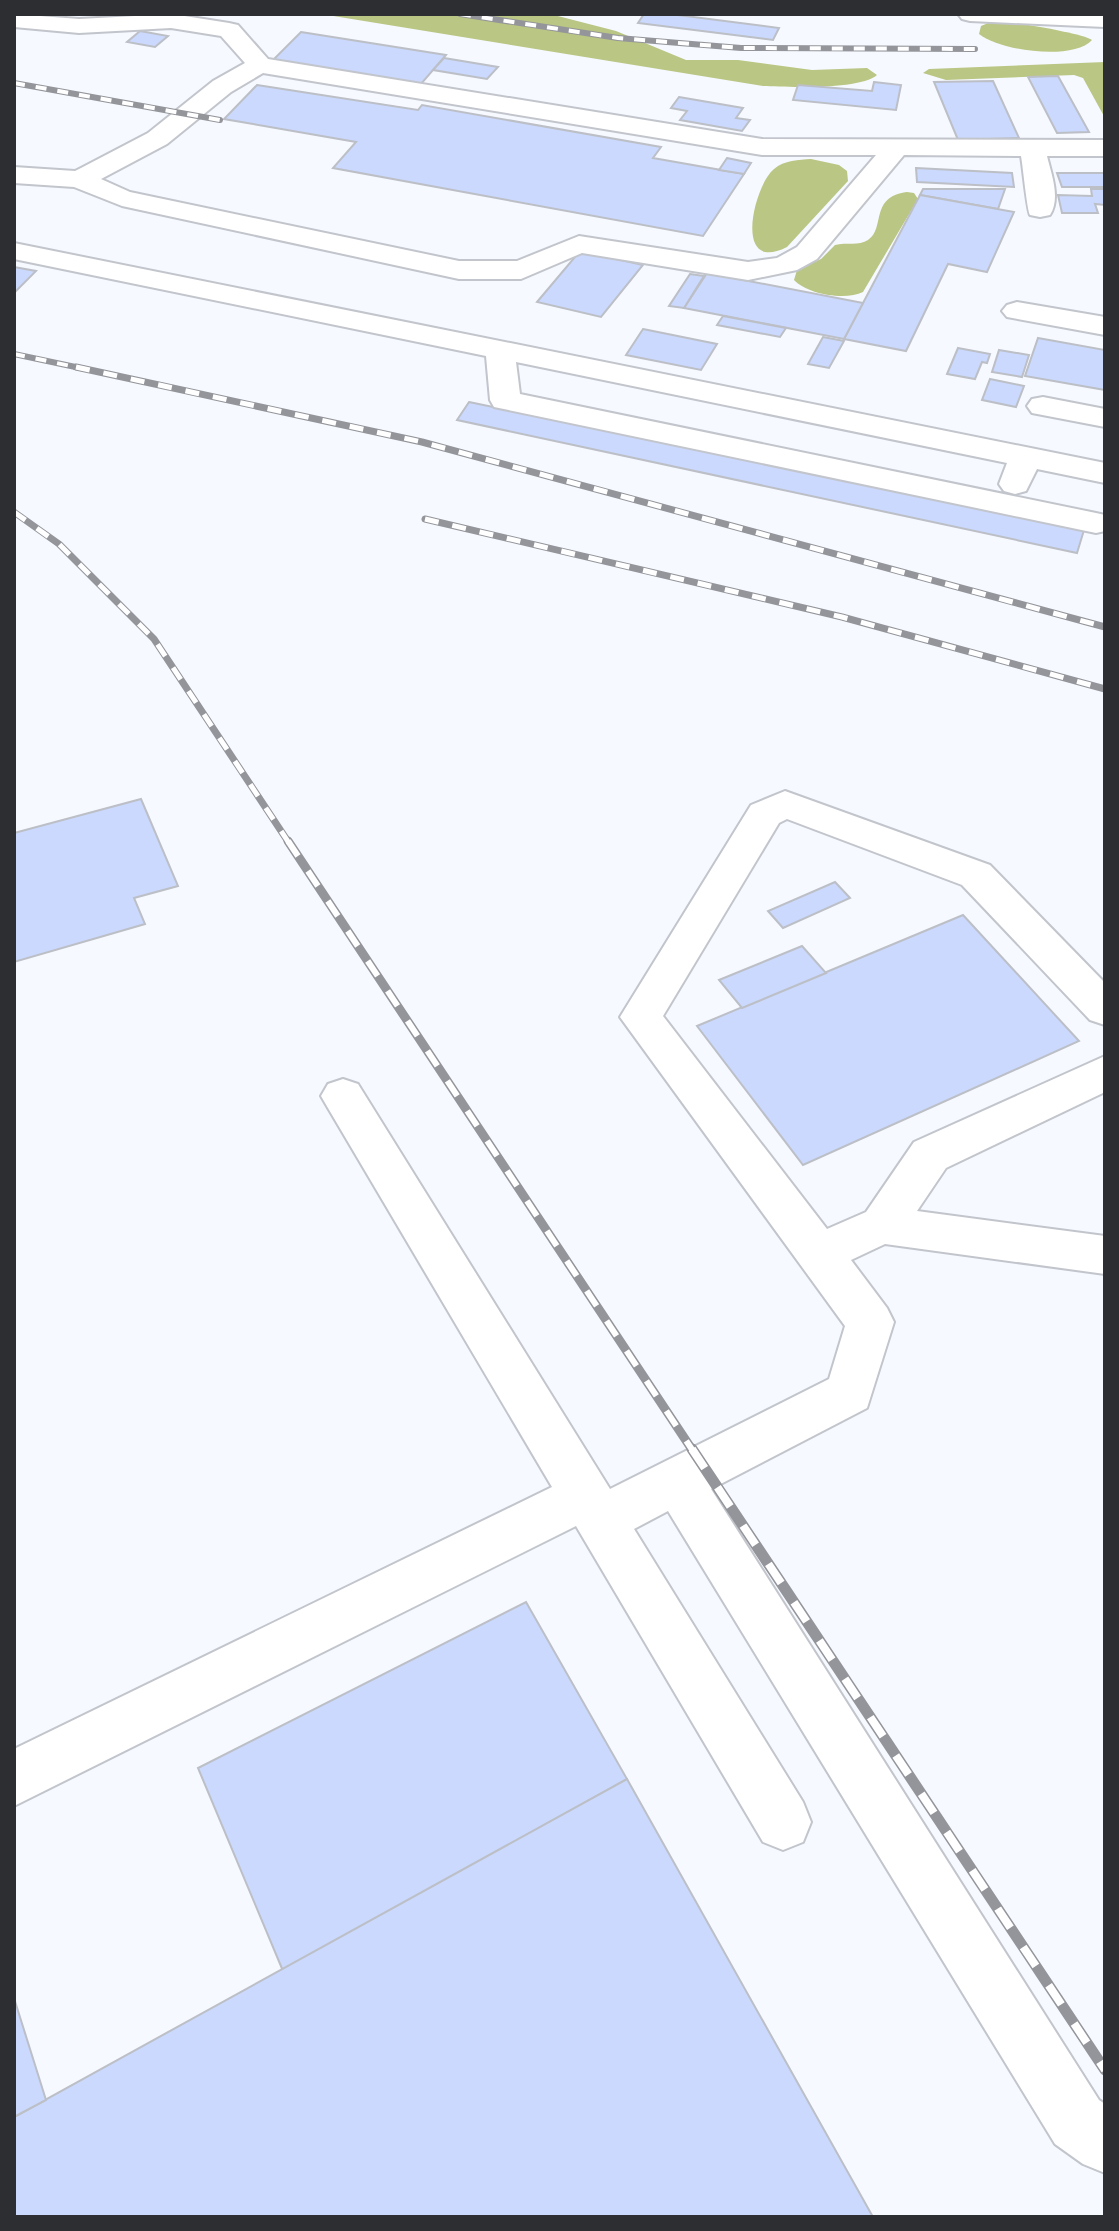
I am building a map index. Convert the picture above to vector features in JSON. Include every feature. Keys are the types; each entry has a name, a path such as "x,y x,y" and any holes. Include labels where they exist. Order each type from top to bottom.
{"lane":[{"path":"970,14 1105,20"},
{"path":"14,20 79,26 171,21 229,30 260,65"},
{"path":"79,179 124,159 168,132 233,76 260,65 762,147 1105,148"},
{"path":"1032,148 1041,187 1040,209"},
{"path":"14,175 79,179 122,198 459,270 521,270 579,244 748,271 787,264 807,253 895,149"},
{"path":"14,251 1105,473"},
{"path":"1017,311 1105,326"},
{"path":"500,350 505,400 1096,523"},
{"path":"1043,406 1105,418"},
{"path":"1007,505 1025,457"},
{"path":"14,1778 595,1507 678,1481 850,1393 870,1322 641,1017 765,814 785,804 976,875 1105,1009"},
{"path":"820,1253 882,1225 930,1155 1105,1073"},
{"path":"343,1096 595,1507 783,1822"},
{"path":"882,1225 1105,1255"},
{"path":"678,1481 1077,2122 1105,2142"}],"green space":[{"path":"321,14 550,14 616,31 686,60 738,60 812,70 867,68 877,75 868,80 840,85 763,86"},
{"path":"993,21 1045,28 1092,40 1083,46 1053,52 1019,49 979,34 981,26"},
{"path":"1105,62 1105,118 1083,78 1074,75 946,80 923,73 929,69"},
{"path":"811,159 839,165 847,171 848,181 787,247 770,252 759,249 753,239 752,224 767,178 782,164"},
{"path":"907,192 914,193 918,199 863,292 846,296 827,295 808,289 794,280 797,270 821,259 835,245 868,240 887,200"}],"building":[{"path":"644,14 670,14 779,28 773,40 638,23"},
{"path":"140,31 168,36 155,47 127,42"},
{"path":"301,32 446,55 421,84 273,60"},
{"path":"444,58 498,67 487,79 433,70"},
{"path":"1058,76 1089,132 1057,133 1028,77"},
{"path":"993,81 1019,138 958,140 934,82"},
{"path":"874,82 901,85 896,110 793,100 798,85 872,91"},
{"path":"257,85 418,110 422,105 661,147 653,158 744,174 703,236 333,168 356,142 224,119"},
{"path":"679,97 743,108 736,118 750,120 742,131 680,120 687,111 671,108"},
{"path":"727,158 751,163 744,174 719,170"},
{"path":"916,168 1012,173 1014,187 917,182"},
{"path":"1057,173 1105,173 1105,187 1062,187"},
{"path":"923,189 1005,189 998,209 920,195"},
{"path":"1091,189 1105,189 1105,205 1095,204 1098,213 1062,213 1058,195 1092,196"},
{"path":"920,195 1014,212 987,272 948,264 906,351 844,339"},
{"path":"580,251 643,265 601,317 537,302"},
{"path":"14,267 36,271 14,293"},
{"path":"707,273 863,303 844,339 684,308"},
{"path":"690,274 704,276 684,308 669,306"},
{"path":"723,316 786,328 780,337 717,325"},
{"path":"643,329 717,344 701,370 626,355"},
{"path":"823,337 844,341 829,368 808,364"},
{"path":"1038,338 1105,350 1105,390 1025,376"},
{"path":"958,348 990,354 987,363 982,362 975,379 947,374"},
{"path":"999,350 1029,355 1022,377 992,372"},
{"path":"990,379 1024,386 1016,407 982,400"},
{"path":"469,402 1084,530 1077,553 457,420"},
{"path":"141,799 178,886 134,898 145,924 14,962 14,833"},
{"path":"835,882 850,898 783,928 768,911"},
{"path":"963,915 1079,1041 803,1165 697,1026"},
{"path":"802,946 826,973 742,1008 719,980"},
{"path":"526,1602 627,1779 283,1971 198,1768"},
{"path":"627,1779 873,2217 14,2217 14,2117"},
{"path":"14,1998 46,2100 14,2117"}],"railway":[{"path":"460,14 618,38 741,48 975,49"},
{"path":"14,83 220,120"},
{"path":"14,354 85,369"},
{"path":"76,367 422,442 1105,627"},
{"path":"14,512 59,544 154,639 289,843"},
{"path":"425,519 842,617 1105,689"},
{"path":"288,841 693,1451"},
{"path":"692,1449 1105,2070"}]}
